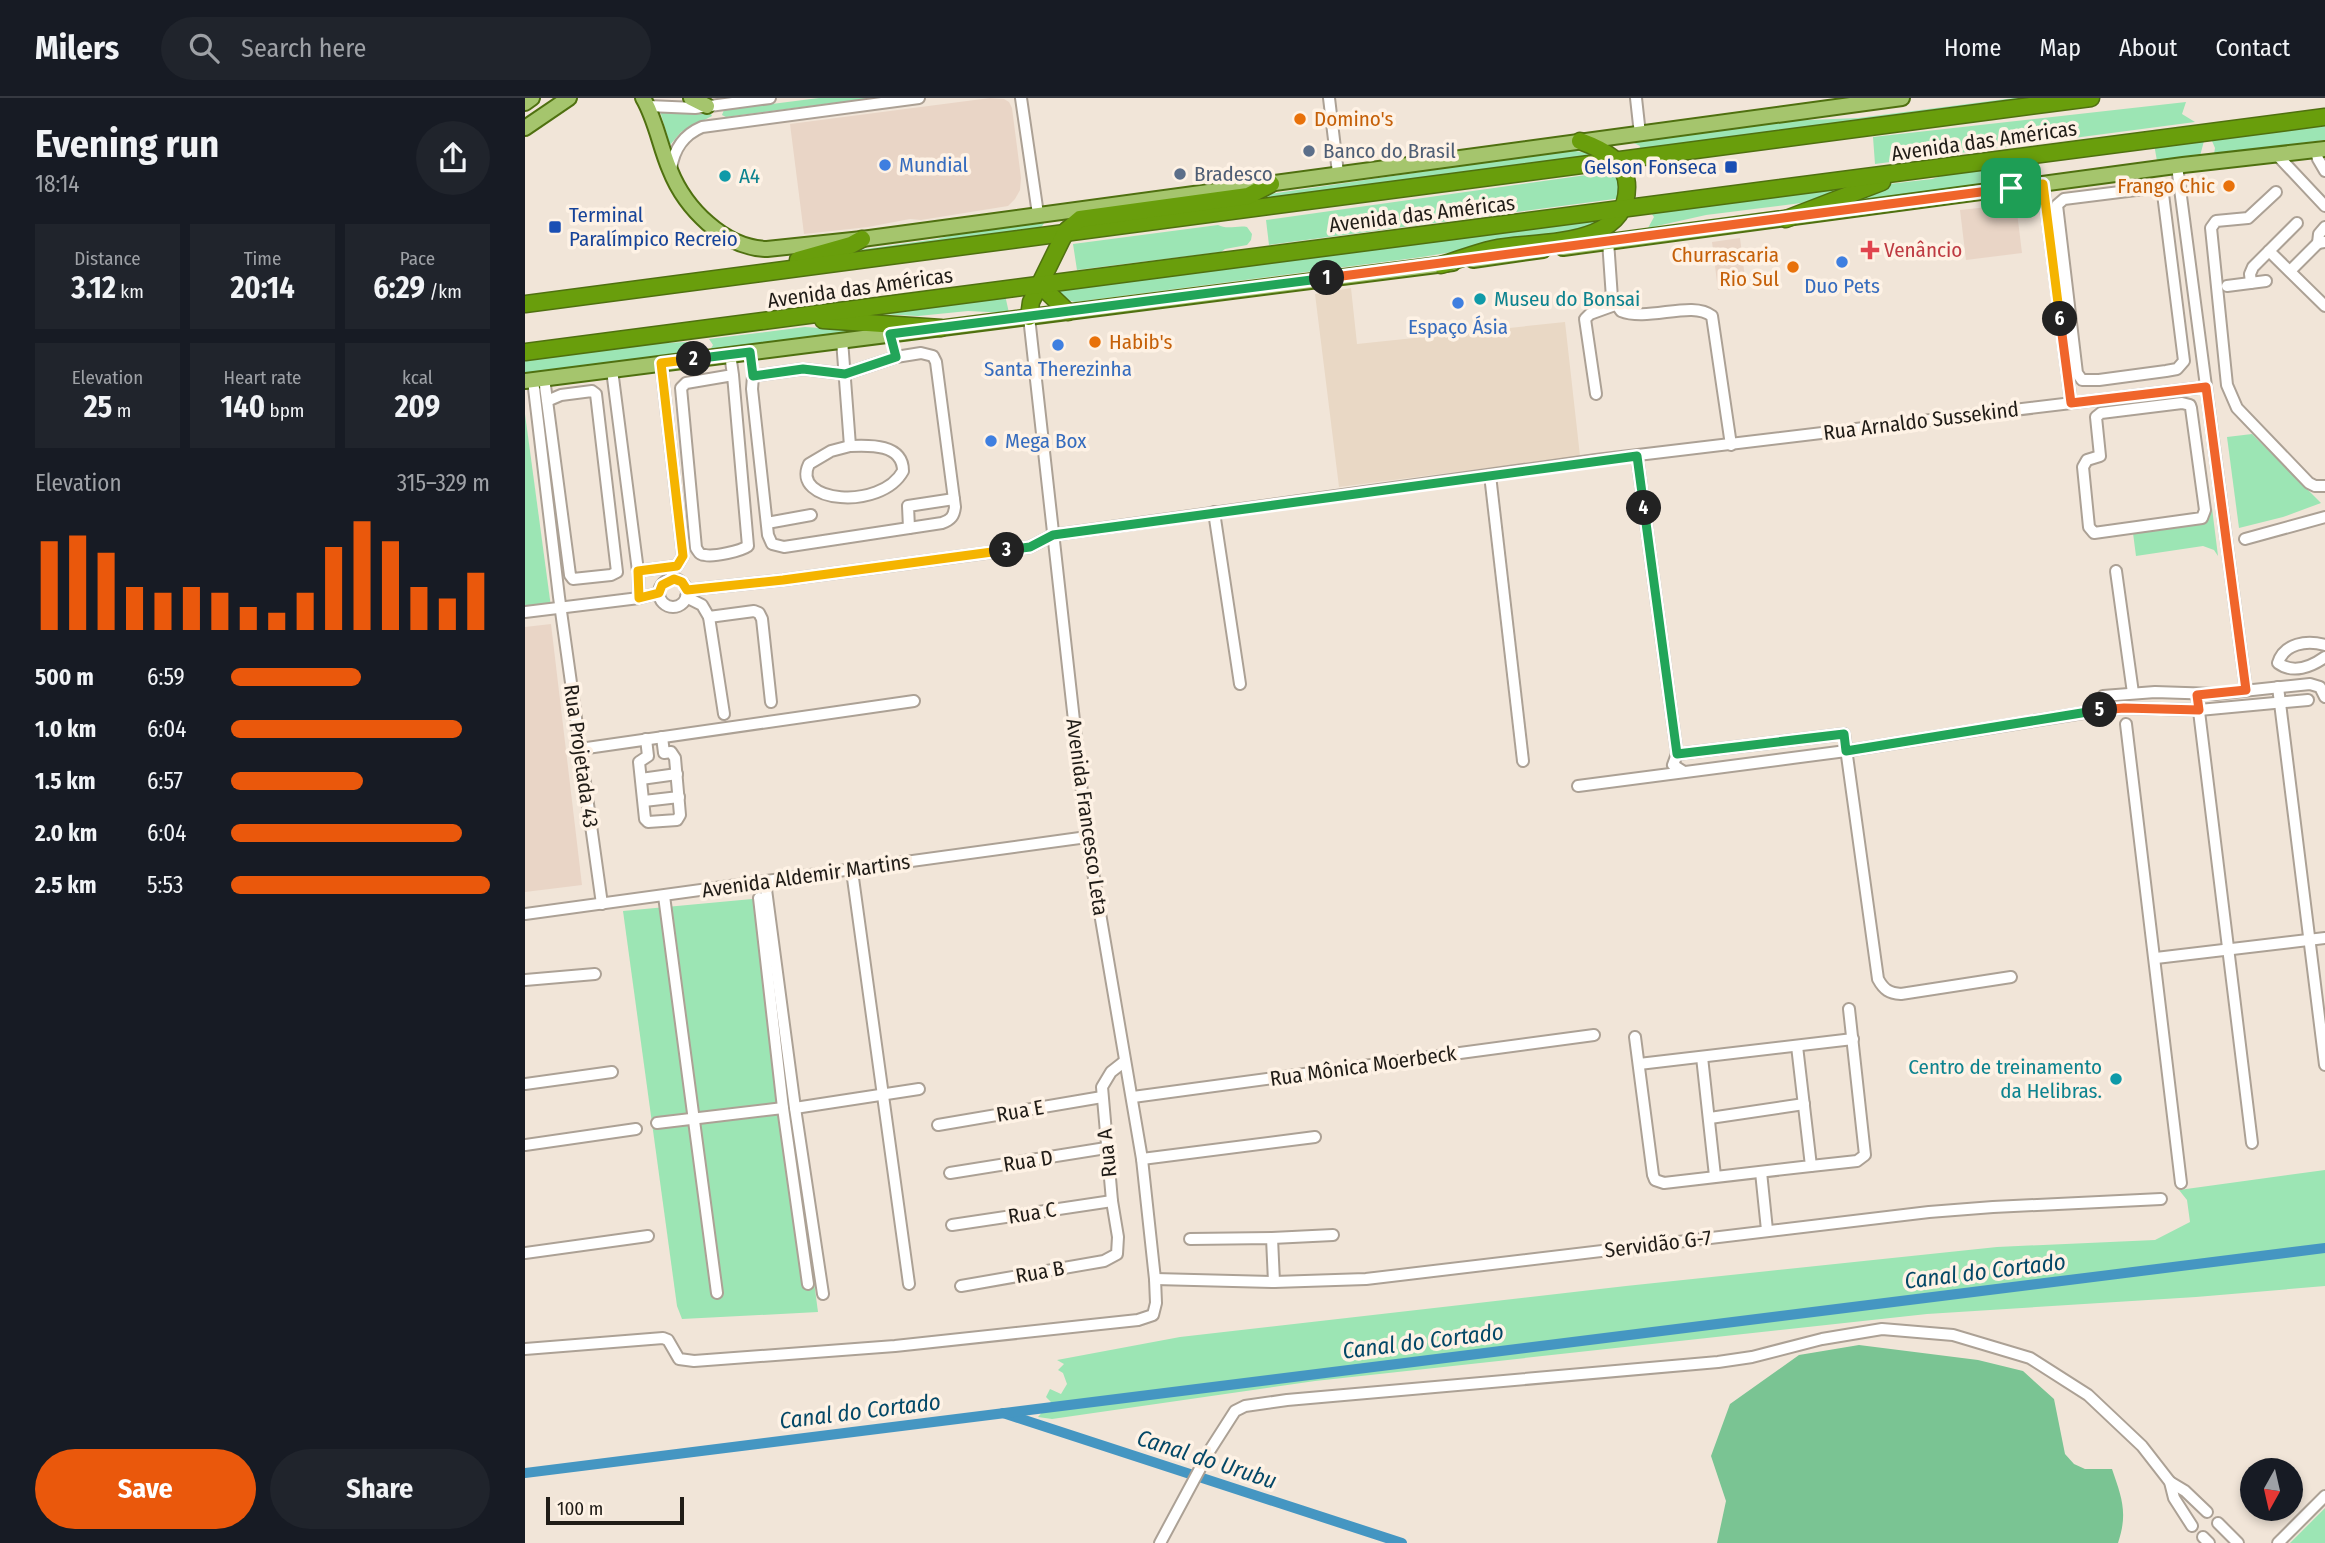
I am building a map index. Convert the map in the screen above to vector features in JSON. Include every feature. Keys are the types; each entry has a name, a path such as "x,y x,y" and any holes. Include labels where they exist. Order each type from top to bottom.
{"highway":[{"name":"Avenida das Américas","path":"525,304 1616,161 2065,99 2091,98"},
{"name":"Avenida das Américas","path":"525,352 2325,117"},
{"path":"1441,265 1493,249 1585,237 1611,223 1621,209 1627,193 1627,179 1616,161 1601,149 1580,141"},
{"path":"1786,219 1906,173"},
{"path":"1029,317 1031,302 1065,233 1080,219 1248,196 1271,184"},
{"path":"757,273 851,245 862,239"},
{"path":"1040,285 1068,312"},
{"path":"790,318 941,328"}],"main road":[{"path":"525,103 532,98"},
{"path":"525,128 569,98"},
{"path":"691,98 712,106"},
{"path":"648,101 670,172 690,205 709,224 731,239 748,247 775,248 862,239 1902,98"},
{"path":"534,380 1441,265 2177,166 2321,150"}],"street":[{"path":"648,101 695,108 770,98"},
{"path":"670,172 677,147 684,138 702,127 919,98"},
{"path":"1021,98 1038,214"},
{"path":"1329,98 1338,173"},
{"path":"1636,98 1640,134"},
{"path":"712,106 718,124"},
{"path":"2321,150 2318,159 2325,170"},
{"path":"2277,155 2325,206"},
{"path":"2177,166 2246,690"},
{"path":"2043,184 2071,403"},
{"path":"2152,188 2161,190 2163,194 2184,361 2177,369 2145,373 2086,381 2079,377 2057,210 2060,201 2152,188"},
{"path":"2276,192 2248,218 2216,221 2211,228 2227,385 2237,408 2309,483 2325,486"},
{"path":"2251,283 2251,271 2297,223"},
{"path":"2290,271 2321,242 2319,234 2325,226"},
{"path":"1608,241 1612,298 1621,311 1630,314 1700,310 1712,316 1731,445"},
{"path":"2269,251 2325,306"},
{"path":"2227,286 2266,281"},
{"path":"1596,394 1585,319 1590,314 1615,305"},
{"name":"Avenida Francesco Leta","path":"525,1349 663,1338 669,1340 679,1359 694,1361 895,1346 1138,1320 1153,1315 1156,1303 1155,1279 1142,1159 1087,837 1029,317"},
{"path":"890,334 896,357"},
{"path":"842,340 849,446"},
{"path":"750,352 767,523 772,544 783,547 909,528 949,521 954,515 936,362 933,356 927,354 896,357 845,374 803,369 753,376"},
{"path":"730,354 733,375 748,546 743,550 704,556 696,548 681,388 686,383 733,375"},
{"path":"638,571 677,566 683,556 661,363"},
{"path":"612,370 638,571 639,598"},
{"path":"2145,373 2148,393"},
{"path":"534,380 547,401 570,575 573,579 611,575 617,572 596,394 592,391 561,395 547,401"},
{"name":"Rua Projetada 43","path":"534,380 561,607 602,904"},
{"name":"Rua Arnaldo Sussekind","path":"686,594 1030,547 1053,535 1214,512 1637,456 2206,387"},
{"path":"2107,399 2109,412"},
{"path":"2182,403 2190,405 2205,510 2202,518 2099,534 2091,531 2084,463 2099,456 2096,417 2109,412 2182,403"},
{"path":"849,446 889,450 899,455 904,471 890,487 861,498 826,495 810,484 806,470 809,464 831,451 849,446"},
{"path":"1637,456 1677,754 1674,765 1684,772"},
{"path":"1490,475 1523,761"},
{"path":"909,528 908,506 954,499"},
{"path":"1214,512 1240,684"},
{"path":"767,523 811,516"},
{"path":"2245,539 2325,517"},
{"path":"2116,571 2133,693"},
{"path":"686,594 680,604 671,606 663,602 659,593 662,585 674,579 682,582 686,594 702,605 709,617 724,714"},
{"path":"525,612 639,598 659,593"},
{"path":"709,617 754,611 759,613 762,619 771,702"},
{"path":"2325,645 2310,642 2292,646 2281,654 2278,663 2287,668 2299,669 2325,657"},
{"path":"2103,696 2133,693 2197,695 2316,685 2320,687 2325,698"},
{"path":"2278,687 2325,1065"},
{"path":"2197,695 2252,1143"},
{"path":"1578,786 1846,751 2102,710 2199,710 2308,700"},
{"path":"580,749 914,701"},
{"path":"2126,724 2181,1183"},
{"path":"1677,754 1844,734 1878,979 1883,988 1891,993 1901,994 2011,977"},
{"path":"662,737 664,753"},
{"path":"646,740 647,756"},
{"path":"671,752 674,755 680,815 677,820 648,822 645,818 639,762 647,756 664,753 671,752"},
{"path":"641,779 677,774"},
{"path":"643,801 679,797"},
{"name":"Avenida Aldemir Martins","path":"525,914 1087,837"},
{"path":"852,871 909,1284"},
{"path":"765,882 808,1283"},
{"path":"664,896 717,1293"},
{"path":"759,898 789,1108 823,1294"},
{"path":"2156,958 2325,937"},
{"path":"525,980 594,974"},
{"path":"1635,1037 1655,1180 1664,1183 1857,1161 1865,1155 1849,1009"},
{"name":"Rua Mônica Moerbeck","path":"1133,1097 1594,1035"},
{"path":"1639,1064 1853,1040"},
{"path":"1797,1046 1811,1166"},
{"path":"1702,1057 1715,1176"},
{"path":"1102,1097 1105,1079 1125,1062"},
{"path":"525,1084 613,1072"},
{"path":"657,1122 789,1108 919,1089"},
{"name":"Rua E","path":"938,1125 1102,1097"},
{"name":"Rua A","path":"1102,1097 1118,1237 1117,1254"},
{"path":"1710,1118 1804,1104"},
{"path":"525,1145 636,1129"},
{"path":"1142,1159 1315,1137"},
{"name":"Rua D","path":"950,1173 1107,1149"},
{"path":"1761,1172 1767,1230"},
{"name":"Servidão G-7","path":"1155,1279 1275,1282 1366,1279 1767,1230 1993,1207 2161,1199"},
{"name":"Rua C","path":"952,1224 1112,1200"},
{"path":"1190,1239 1333,1235"},
{"path":"525,1253 648,1236"},
{"path":"1272,1238 1275,1282"},
{"name":"Rua B","path":"961,1286 1104,1261 1117,1254"},
{"path":"1160,1543 1183,1497 1229,1419 1245,1406 1718,1362 1752,1357 1835,1336 1882,1329 1953,1335 2030,1358 2088,1395 2142,1446 2170,1482 2185,1491 2207,1512"},
{"path":"2170,1482 2174,1498 2192,1526"},
{"path":"2278,1543 2325,1496"},
{"path":"2218,1523 2238,1543"}],"shaded area":[{"name":"Mundial","path":"990,98 1004,99 1012,108 1021,178 1020,190 1008,206 804,234 790,124"},
{"path":"2016,204 2022,253 1966,260 1960,210"},
{"path":"1740,238 1746,287 1718,290 1712,242"},
{"path":"1351,288 1357,344 1565,322 1580,456 1339,487 1315,294"},
{"path":"551,624 582,885 525,892 525,627"}],"green space":[{"path":"819,98 871,98 726,117 722,115 724,110"},
{"path":"2014,98 2038,98 1639,153 1640,146 1630,141 1785,121 1858,118"},
{"path":"2186,102 2182,114 2195,122 1875,164 1873,137"},
{"path":"660,111 710,112 712,116 681,132 670,145"},
{"path":"2325,123 2325,140 2214,154 2212,141 2215,136"},
{"path":"2199,139 2204,141 2200,156 2157,161 2154,144"},
{"path":"1570,150 1592,154 1601,159 1100,219"},
{"path":"1964,169 1995,171 2004,169 2006,183 1836,203 1889,184 1932,179"},
{"path":"1615,171 1620,179 1622,198 1269,245 1266,220"},
{"path":"1866,181 1809,202 1706,215 1648,228 1654,217 1648,209"},
{"path":"1611,214 1586,230 1422,257 1075,302 1058,298 1053,289"},
{"path":"1045,222 1037,233 826,258 844,252 937,239 986,227"},
{"path":"1218,225 1247,227 1252,234 1251,240 1247,245 1221,252 1077,270 1073,244"},
{"path":"1005,295 1009,313 968,311 918,316 858,313"},
{"path":"805,327 867,331 710,350 713,345 709,339"},
{"path":"686,342 701,345 703,351 525,374 525,359 626,345"},
{"path":"525,414 551,607 525,610"},
{"path":"2252,434 2321,503 2283,517 2239,528 2227,437"},
{"path":"2212,508 2218,556 2214,550 2203,546 2136,556 2133,533 2201,523 2209,517"},
{"path":"763,898 818,1312 682,1319 677,1306 623,911"},
{"path":"2325,1170 2325,1286 1927,1314 1315,1381 1052,1419 1038,1417 1051,1402 1046,1397 1050,1389 1061,1394 1067,1384 1063,1373 1058,1370 1064,1364 1057,1360 1180,1337 1626,1286 1997,1247 2155,1240 2190,1222 2187,1200 2179,1190"},
{"path":"1859,1345 1978,1360 2023,1371 2054,1399 2065,1454 2074,1464 2085,1469 2112,1469 2123,1506 2123,1523 2118,1543 1717,1543 1726,1501 1711,1456 1730,1404 1799,1355"},
{"path":"2325,1508 2325,1543 2290,1543"}],"waterway":[{"name":"Canal do Cortado","path":"525,1473 2325,1248"},
{"name":"Canal do Urubu","path":"1003,1413 1402,1543"}],"place":[{"name":"Domino's","path":"1300,119"},
{"name":"Banco do Brasil","path":"1309,151"},
{"name":"Mundial","path":"885,165"},
{"name":"Gelson Fonseca","path":"1731,167"},
{"name":"Bradesco","path":"1180,174"},
{"name":"A4","path":"725,176"},
{"name":"Frango Chic","path":"2229,186"},
{"name":"Terminal Paralímpico Recreio","path":"555,227"},
{"name":"Venâncio","path":"1870,250"},
{"name":"Duo Pets","path":"1842,262"},
{"name":"Churrascaria Rio Sul","path":"1793,267"},
{"name":"Museu do Bonsai","path":"1480,299"},
{"name":"Espaço Ásia","path":"1458,303"},
{"name":"Habib's","path":"1095,342"},
{"name":"Santa Therezinha","path":"1058,345"},
{"name":"Mega Box","path":"991,441"},
{"name":"Centro de treinamento da Helibras.","path":"2116,1079"}],"route":[{"path":"2043,184 2071,403 2206,387 2246,690 2197,695 2199,710 2102,710 1846,751 1844,734 1677,754 1637,456 1053,535 1030,547 783,580 687,590 682,582 674,579 665,582 659,593 639,598 638,571 677,566 683,556 661,363 750,352 753,376 803,369 845,374 896,357 890,334 1441,265 2011,188 2043,184"}]}
